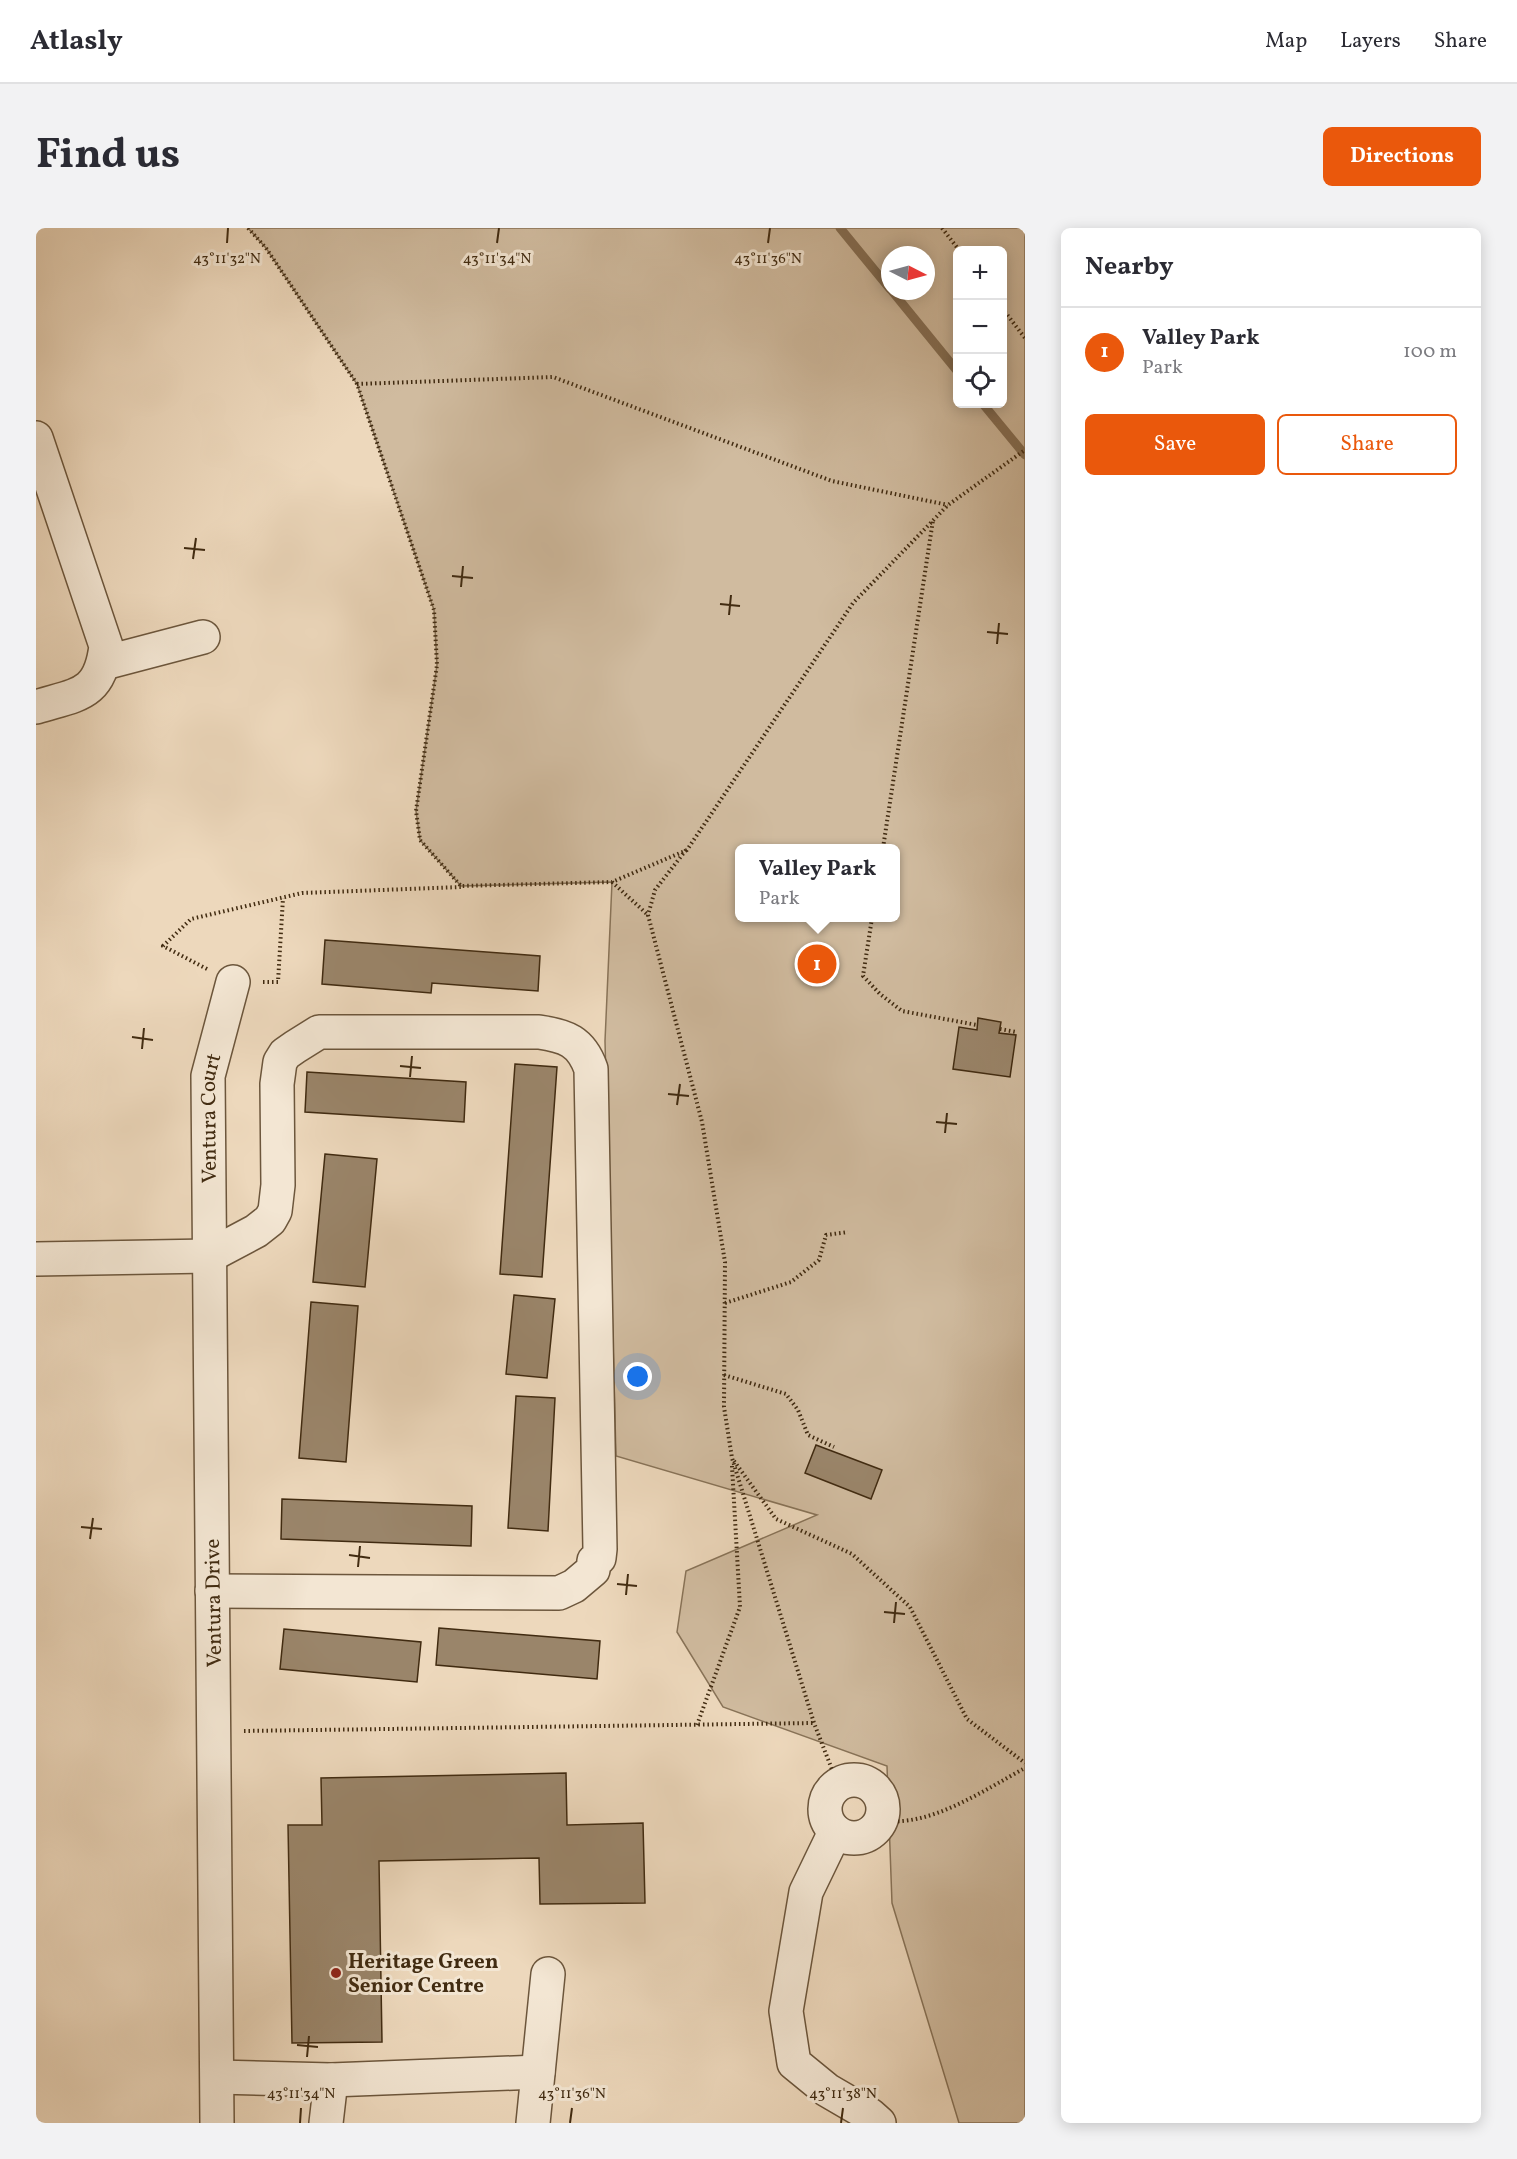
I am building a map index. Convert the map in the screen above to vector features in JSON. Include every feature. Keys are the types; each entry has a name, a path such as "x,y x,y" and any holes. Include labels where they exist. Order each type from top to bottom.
{"street":[{"path":"36,438 106,646 104,663 97,680 83,692 36,707"},
{"path":"104,663 203,637"},
{"name":"Ventura Court","path":"209,1256 208,1076 232,982"},
{"path":"36,1259 209,1256 256,1231 270,1220 275,1211 278,1185 277,1084 280,1062 285,1054 319,1032 539,1032 560,1035 577,1046 588,1060 591,1069 600,1549 599,1558 594,1561 593,1570 574,1586 559,1593 213,1590"},
{"name":"Ventura Drive","path":"209,1256 217,2123"},
{"path":"852,1780 871,1786 882,1803 880,1820 873,1831 864,1837 844,1837 835,1832 825,1815 828,1796 838,1785 852,1780"},
{"path":"835,1832 806,1892 786,2011 794,2063 827,2090 870,2115 879,2123"},
{"path":"533,2123 548,1974"},
{"path":"218,2077 331,2080 538,2072"},
{"path":"326,2123 331,2080"}],"path":[{"path":"248,228 266,248 357,384 434,610 437,665 416,812 420,840 461,886"},
{"path":"942,228 956,246"},
{"path":"1007,315 1025,338"},
{"path":"357,384 554,377 832,481 948,505"},
{"path":"697,1725 740,1607 732,1458 724,1407 725,1262 702,1122 648,915 655,890 687,849 853,603 948,505 1025,450"},
{"path":"884,844 933,519"},
{"path":"283,898 278,982 232,982 163,946 191,919 302,893 612,882 687,849"},
{"path":"612,882 648,915"},
{"path":"871,922 863,976 880,994 902,1011 977,1025"},
{"path":"1000,1029 1016,1032"},
{"path":"725,1303 791,1282 819,1260 826,1235 848,1232"},
{"path":"724,1376 786,1394 798,1410 808,1435 834,1447"},
{"path":"732,1458 814,1723 838,1785"},
{"path":"732,1458 776,1519 852,1554 909,1607 967,1719 1025,1763"},
{"path":"214,1731 814,1723"},
{"path":"880,1820 896,1823 942,1812 1025,1768"}],"shaded area":[{"path":"248,228 1025,228 1025,2123 959,2123 892,1903 887,1766 723,1707 677,1632 686,1571 817,1515 616,1456 605,1041 612,882 461,886 420,840 416,811 437,665 434,610 357,384 266,248"}],"building":[{"path":"325,940 540,956 538,991 432,983 431,993 322,984"},
{"path":"978,1018 1001,1022 999,1033 1016,1035 1010,1077 953,1069 959,1027 977,1030"},
{"path":"515,1064 557,1067 542,1277 500,1274"},
{"path":"307,1072 466,1082 464,1122 305,1112"},
{"path":"325,1154 377,1159 365,1287 313,1282"},
{"path":"514,1295 555,1299 547,1378 506,1374"},
{"path":"311,1302 358,1306 346,1462 299,1458"},
{"path":"516,1396 555,1398 548,1531 508,1528"},
{"path":"816,1445 882,1470 871,1499 805,1473"},
{"path":"282,1499 472,1506 471,1546 281,1539"},
{"path":"439,1628 600,1641 597,1679 436,1665"},
{"path":"284,1629 421,1642 417,1682 280,1669"},
{"name":"Heritage Green Senior Centre","path":"566,1773 567,1825 643,1823 645,1903 540,1904 539,1858 379,1861 382,2042 292,2043 288,1825 322,1825 321,1778"}],"waterway":[{"path":"840,228 881,278"},
{"path":"899,300 953,366"},
{"path":"986,408 1025,455"}],"place":[{"name":"Valley Park","path":"817,964"},
{"name":"Heritage Green Senior Centre","path":"336,1973"}]}
